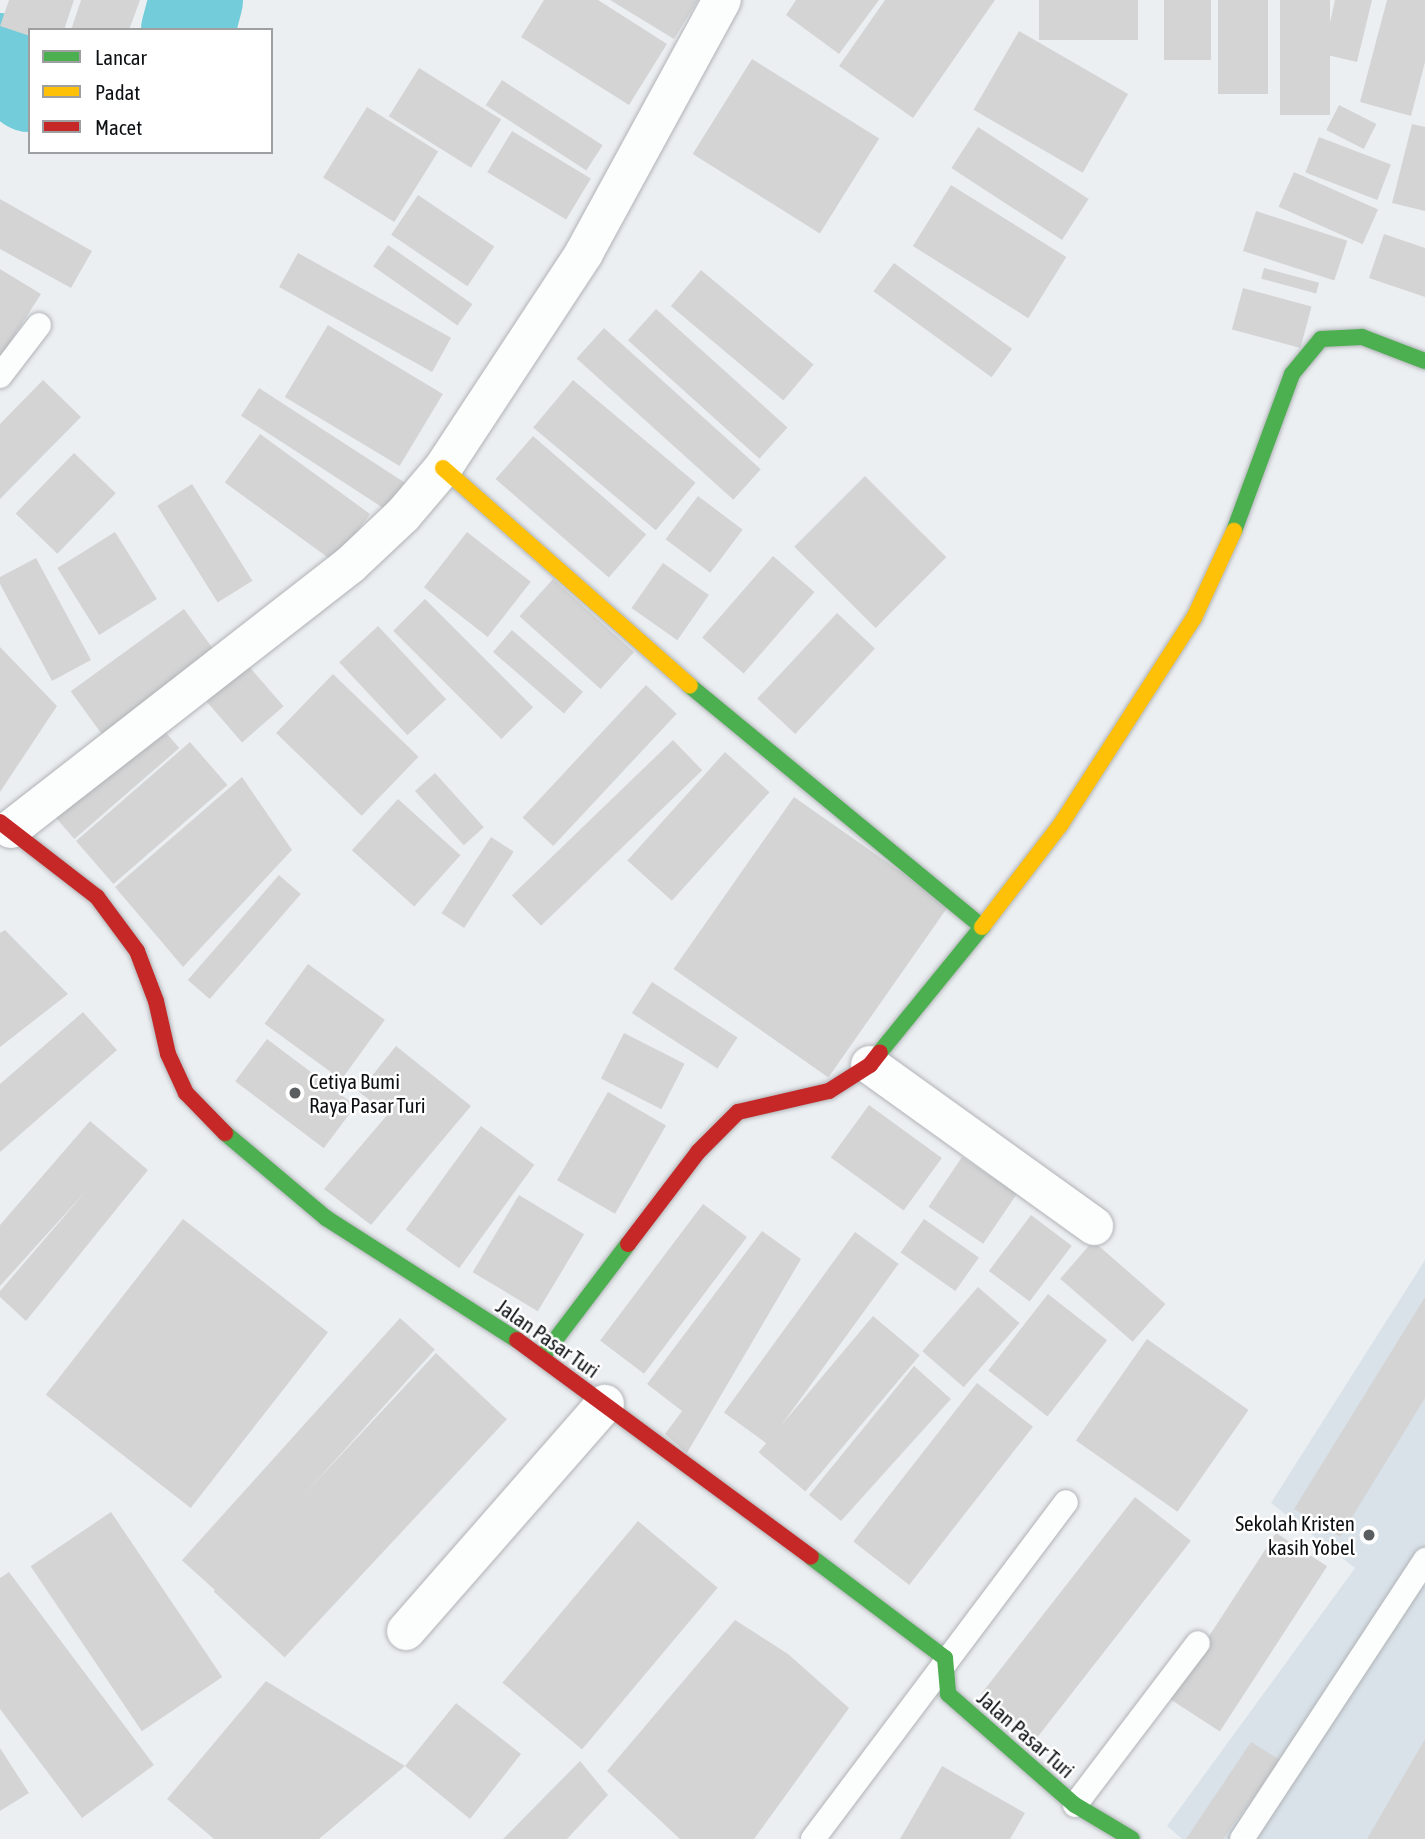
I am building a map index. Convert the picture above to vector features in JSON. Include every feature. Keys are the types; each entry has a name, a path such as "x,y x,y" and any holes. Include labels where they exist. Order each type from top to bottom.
{"street":[{"path":"5,825 350,565 403,515 443,468 584,253 722,0"},
{"path":"543,1356 724,1125 738,1112 829,1091 870,1065 1061,824 1194,618 1228,545 1292,374 1304,357 1321,339 1342,335 1362,337 1425,361"},
{"path":"443,468 765,752 890,847 982,927"},
{"name":"Jalan Pasar Turi","path":"5,825 97,897 137,951 156,1001 168,1054 186,1093 242,1151 326,1218 543,1356 945,1658 948,1694 1075,1805 1132,1839"},
{"path":"870,1065 1094,1226"},
{"path":"406,1631 605,1404"}],"lane":[{"path":"0,376 39,326"},
{"path":"813,1839 865,1775 945,1658 1066,1502"},
{"path":"1242,1839 1425,1560"},
{"path":"1075,1805 1198,1643"}],"shaded area":[{"name":"Sekolah Kristen kasih Yobel","path":"1425,1260 1425,1839 1182,1839 1167,1826 1355,1568 1271,1503"}],"building":[{"path":"9,0 74,0 65,28 28,28 28,35 0,26"},
{"path":"81,0 140,0 130,28 72,28"},
{"path":"544,0 598,0 667,44 629,105 521,37"},
{"path":"610,0 698,0 674,39"},
{"path":"796,0 879,0 839,54 786,15"},
{"path":"885,0 995,0 913,118 839,66"},
{"path":"1039,0 1138,0 1138,40 1039,40"},
{"path":"1164,0 1211,0 1211,60 1164,60"},
{"path":"1218,0 1268,0 1268,94 1218,94"},
{"path":"1280,0 1330,0 1330,115 1280,115"},
{"path":"1335,0 1372,0 1357,62 1323,54"},
{"path":"1387,0 1425,0 1425,62 1411,116 1360,102"},
{"path":"1019,31 1128,94 1083,173 974,110"},
{"path":"752,59 879,138 820,233 693,154"},
{"path":"419,68 501,119 471,168 389,116"},
{"path":"502,80 603,145 586,171 486,105"},
{"path":"1339,105 1376,124 1364,149 1326,130"},
{"path":"367,107 438,152 394,222 323,177"},
{"path":"1412,124 1425,127 1425,211 1392,203"},
{"path":"978,127 1089,199 1062,240 951,168"},
{"path":"512,131 591,178 566,220 487,172"},
{"path":"1319,137 1391,165 1377,200 1305,172"},
{"path":"1294,172 1378,209 1363,244 1279,207"},
{"path":"951,185 1066,257 1028,318 913,246"},
{"path":"418,195 494,246 467,286 391,235"},
{"path":"0,199 92,251 71,288 0,249"},
{"path":"1256,211 1347,241 1334,281 1243,251"},
{"path":"1384,234 1425,248 1425,297 1369,278"},
{"path":"388,245 472,304 457,325 373,266"},
{"path":"298,253 451,338 432,372 279,287"},
{"path":"894,263 1012,349 992,377 873,291"},
{"path":"1264,268 1319,283 1316,293 1261,279"},
{"path":"0,269 41,294 0,358"},
{"path":"701,270 814,364 783,400 671,306"},
{"path":"1243,288 1312,306 1300,348 1232,330"},
{"path":"656,309 788,427 759,459 628,340"},
{"path":"328,325 443,394 400,466 285,397"},
{"path":"604,328 761,469 733,500 577,358"},
{"path":"43,380 81,417 0,499 0,424"},
{"path":"573,380 696,483 656,530 533,427"},
{"path":"259,388 405,483 387,510 241,416"},
{"path":"260,434 370,514 335,562 225,483"},
{"path":"533,436 646,534 609,577 496,479"},
{"path":"74,453 116,493 57,554 16,513"},
{"path":"865,476 946,557 876,628 794,547"},
{"path":"192,484 252,581 218,602 157,506"},
{"path":"698,496 743,530 710,573 666,539"},
{"path":"115,532 157,599 99,635 57,568"},
{"path":"467,532 531,582 488,637 424,587"},
{"path":"773,556 815,592 744,674 702,638"},
{"path":"36,558 91,660 52,681 0,584 0,577"},
{"path":"663,563 709,595 677,640 631,608"},
{"path":"553,579 634,652 601,689 520,616"},
{"path":"425,599 533,707 501,739 393,631"},
{"path":"184,609 218,655 104,737 71,691"},
{"path":"837,613 875,648 795,734 757,699"},
{"path":"378,626 446,699 407,735 339,662"},
{"path":"512,630 583,692 564,714 493,652"},
{"path":"0,647 57,706 0,792"},
{"path":"239,655 284,706 242,742 197,691"},
{"path":"333,674 419,757 362,816 276,733"},
{"path":"646,685 677,714 553,846 523,817"},
{"path":"155,720 179,748 74,839 50,811"},
{"path":"673,740 702,770 541,926 512,896"},
{"path":"190,742 227,785 113,884 76,841"},
{"path":"725,752 770,792 672,901 627,860"},
{"path":"435,773 484,827 464,845 415,791"},
{"path":"242,777 292,850 183,967 115,887"},
{"path":"794,797 949,905 828,1077 674,969"},
{"path":"398,799 460,855 414,906 352,850"},
{"path":"491,837 514,852 464,928 441,913"},
{"path":"279,875 301,894 210,999 188,980"},
{"path":"5,930 68,994 0,1047 0,933"},
{"path":"308,964 385,1020 341,1080 265,1024"},
{"path":"652,982 738,1038 717,1069 632,1013"},
{"path":"83,1012 117,1050 0,1152 0,1084"},
{"path":"624,1033 685,1064 661,1109 601,1078"},
{"name":"Cetiya Bumi Raya Pasar Turi","path":"267,1039 356,1106 324,1148 235,1081"},
{"path":"396,1046 471,1106 371,1225 324,1189 388,1114 359,1092"},
{"path":"608,1092 666,1126 615,1214 557,1180"},
{"path":"869,1105 942,1158 904,1210 831,1158"},
{"path":"90,1121 148,1170 26,1321 0,1297 0,1291 86,1191 0,1286 0,1225"},
{"path":"481,1126 534,1165 459,1268 406,1230"},
{"path":"962,1157 1017,1194 983,1244 928,1207"},
{"path":"519,1195 584,1234 538,1311 473,1272"},
{"path":"703,1204 747,1237 644,1374 600,1341"},
{"path":"1031,1215 1072,1246 1030,1302 989,1271"},
{"path":"183,1219 328,1332 191,1508 46,1395"},
{"path":"924,1219 979,1257 955,1291 900,1253"},
{"path":"762,1231 801,1259 687,1453 665,1434 682,1411 647,1384"},
{"path":"855,1232 899,1264 768,1444 724,1412"},
{"path":"1093,1241 1165,1304 1133,1342 1060,1279"},
{"path":"978,1287 1020,1323 964,1387 922,1351"},
{"path":"1048,1294 1107,1340 1047,1417 988,1370"},
{"path":"1425,1297 1425,1398 1340,1537 1294,1509"},
{"path":"873,1316 920,1355 805,1492 759,1452"},
{"path":"400,1318 435,1349 217,1592 182,1560"},
{"path":"1147,1339 1249,1410 1177,1512 1076,1441"},
{"path":"436,1353 507,1419 285,1658 214,1591"},
{"path":"914,1366 951,1399 841,1521 809,1495"},
{"path":"977,1383 1033,1427 909,1585 853,1541"},
{"path":"1135,1497 1191,1541 1037,1738 981,1694"},
{"path":"111,1512 222,1677 142,1731 31,1566"},
{"path":"638,1521 718,1588 582,1749 502,1683"},
{"path":"1276,1533 1327,1566 1220,1731 1169,1698"},
{"path":"9,1572 154,1765 82,1818 0,1709 0,1578"},
{"path":"735,1620 788,1654 849,1708 754,1839 680,1839 607,1771"},
{"path":"266,1681 405,1766 319,1839 214,1839 167,1799"},
{"path":"456,1703 521,1754 470,1819 405,1766"},
{"path":"1425,1739 1425,1839 1367,1839"},
{"path":"1251,1742 1280,1760 1223,1839 1186,1839"},
{"path":"0,1748 29,1793 0,1811"},
{"path":"580,1761 608,1795 567,1839 503,1839"},
{"path":"942,1766 1025,1813 1010,1839 900,1839"}],"waterway":[{"path":"189,28 196,0"},
{"path":"0,60 28,83"}],"traffic: fast":[{"path":"1234,531 1292,374 1321,339 1362,337 1425,361"},
{"path":"690,686 982,927 880,1052"},
{"path":"225,1133 326,1218 517,1340"},
{"path":"543,1356 628,1244"},
{"path":"811,1557 945,1658 948,1694 1075,1805 1132,1839"}],"traffic: slow":[{"path":"443,468 690,686"},
{"path":"982,927 1061,824 1194,618 1234,531"}],"traffic: jam":[{"path":"0,822 97,897 137,951 156,1001 168,1054 186,1093 225,1133"},
{"path":"628,1244 698,1152 738,1112 829,1091 870,1065 880,1052"},
{"path":"517,1340 811,1557"}],"place":[{"name":"Cetiya Bumi Raya Pasar Turi","path":"295,1093"},
{"name":"Sekolah Kristen kasih Yobel","path":"1369,1535"}]}
